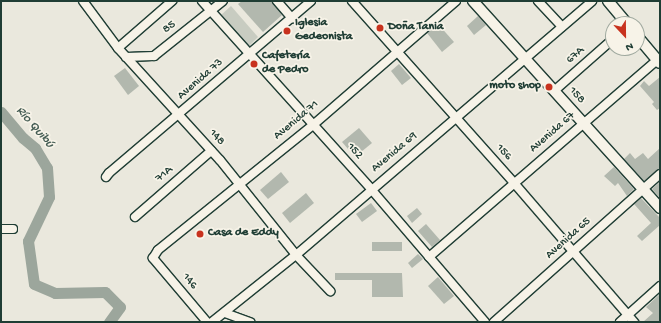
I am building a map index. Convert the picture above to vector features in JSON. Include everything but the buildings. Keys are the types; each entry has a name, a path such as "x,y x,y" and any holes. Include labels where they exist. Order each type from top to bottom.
{"main road":[{"name":"158","path":"473,1 660,208"},
{"path":"608,1 620,16"},
{"path":"645,45 659,61"}],"street":[{"name":"148","path":"83,1 118,48 241,184 296,255 330,291"},
{"path":"118,48 172,1"},
{"name":"152","path":"202,1 371,189 485,322"},
{"name":"85","path":"126,57 154,56 223,1"},
{"path":"277,1 292,18"},
{"name":"Avenida 73","path":"106,177 311,1"},
{"name":"156","path":"352,1 574,251 634,322"},
{"name":"Avenida 71","path":"153,258 158,250 313,125 456,1"},
{"path":"538,1 562,27"},
{"name":"Avenida 69","path":"212,322 296,255 371,189 592,1"},
{"name":"67A","path":"554,90 605,46"},
{"name":"Avenida 67","path":"429,257 583,124 659,61"},
{"name":"71A","path":"135,217 211,151"},
{"name":"Avenida 65","path":"494,322 660,174"},
{"path":"1,229 14,228"},
{"name":"146","path":"153,258 207,322"},
{"path":"620,322 660,286"},
{"path":"225,313 250,322"}],"shaded area":[{"path":"231,6 258,37 249,46 221,15"}],"waterway":[{"name":"Río Quibú","path":"1,112 23,138 35,148 47,168 49,197 28,241 34,284 55,293 105,292 120,307 109,322"}],"place":[{"name":"Doña Tania","path":"380,28"},
{"name":"Iglesia Gedeonista","path":"287,31"},
{"name":"Cafetería de Pedro","path":"254,64"},
{"name":"moto shop","path":"549,87"},
{"name":"Casa de Eddy","path":"200,234"}]}
